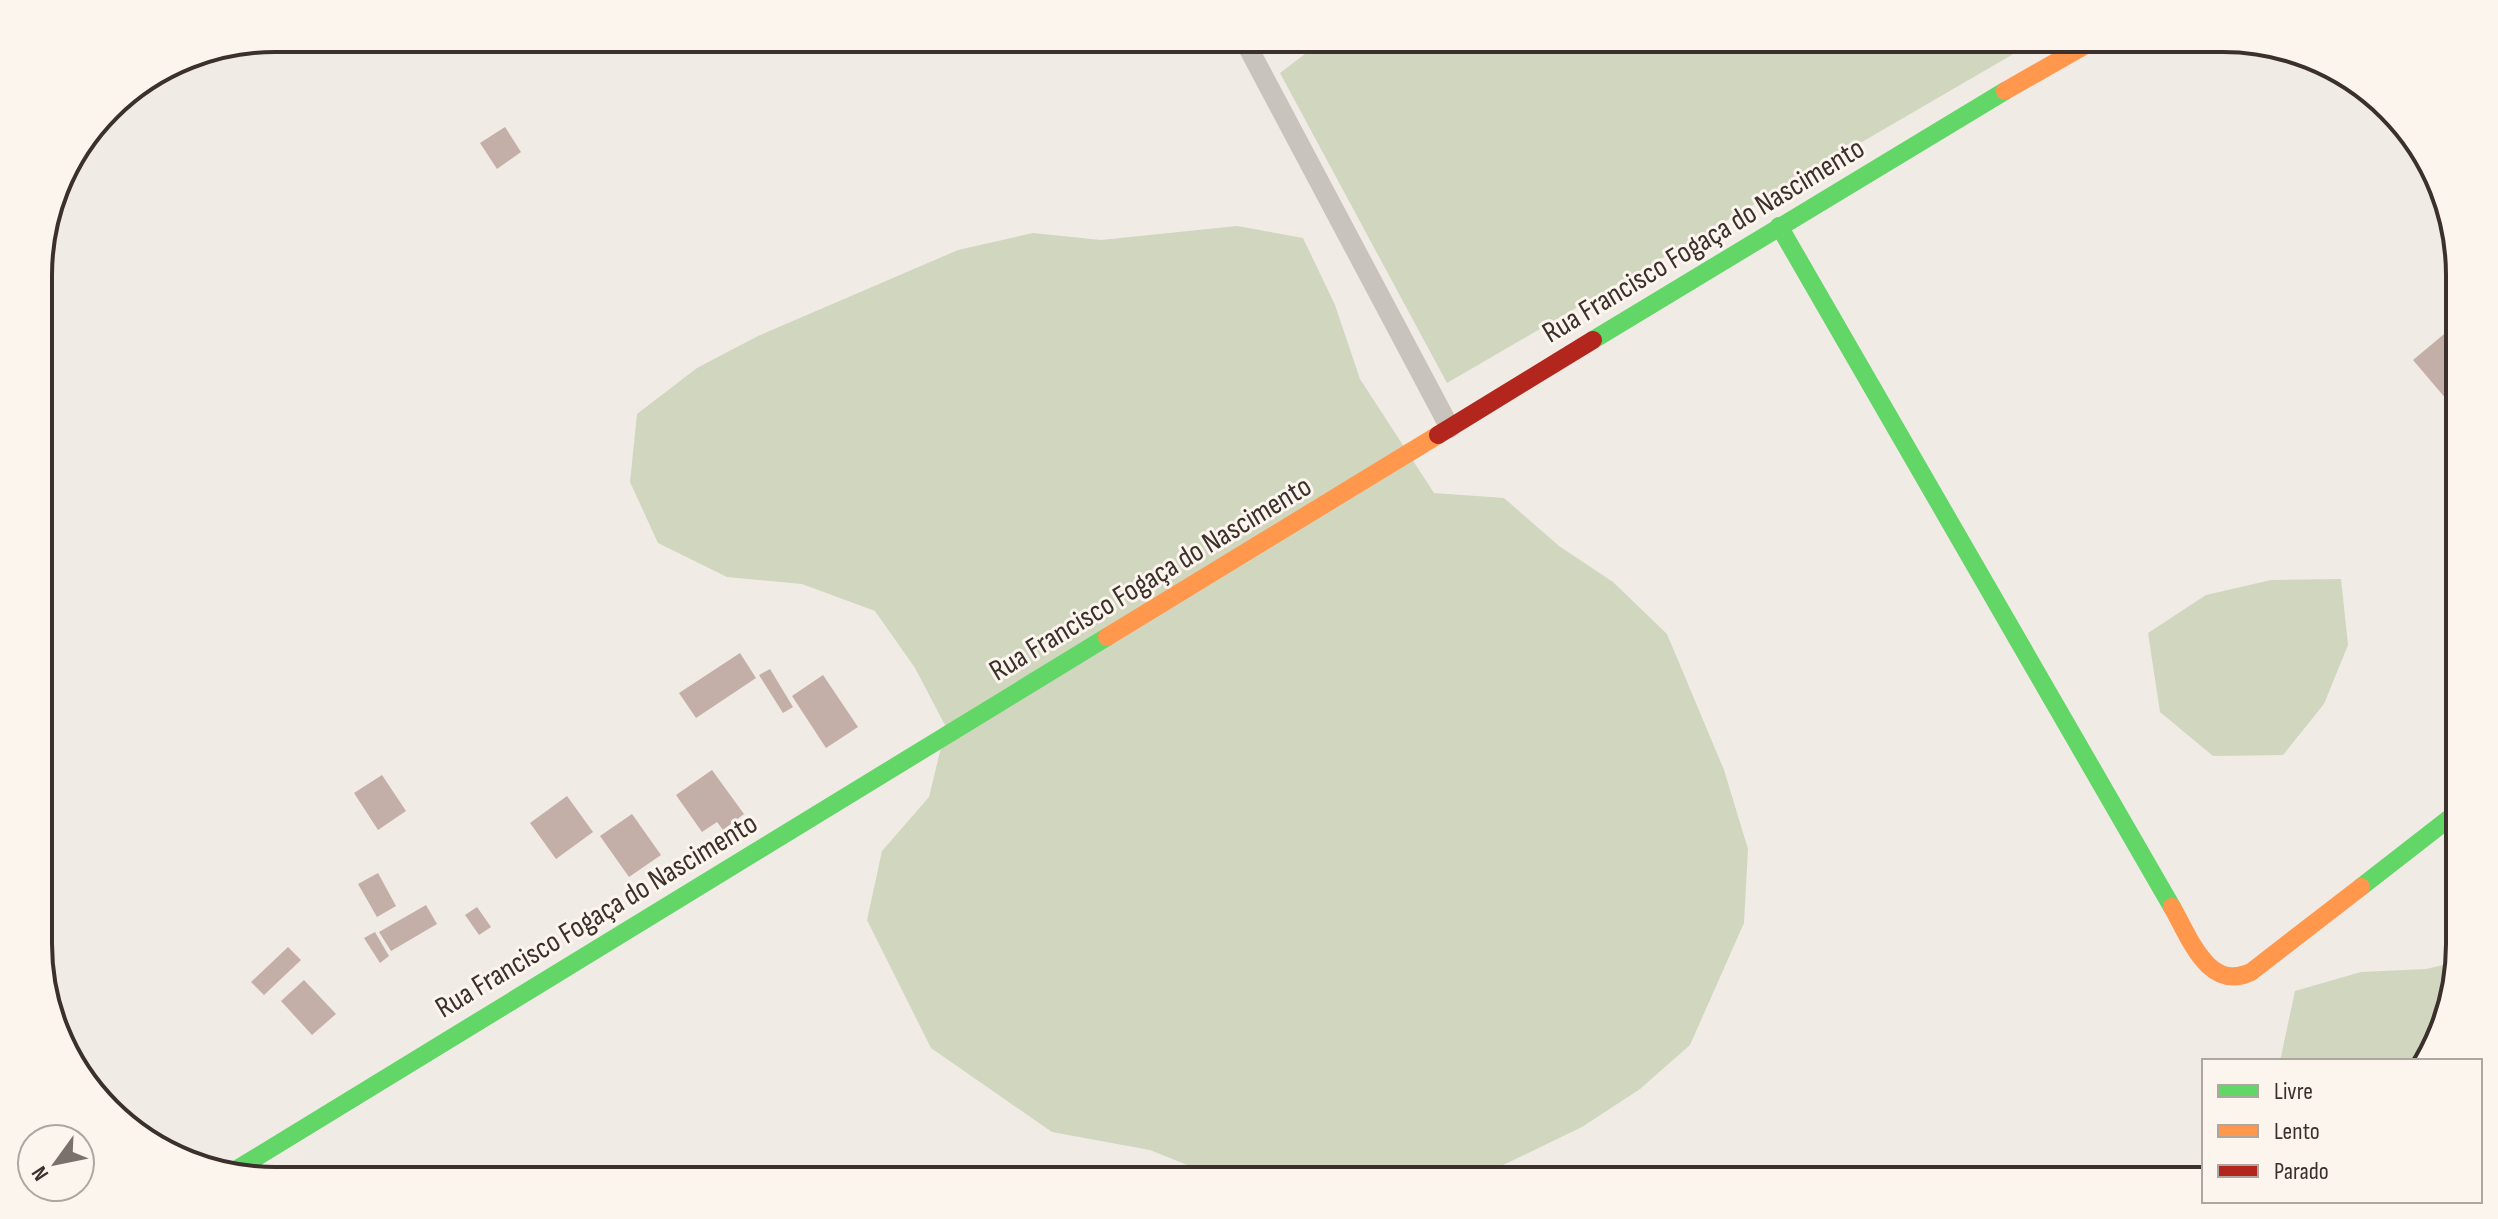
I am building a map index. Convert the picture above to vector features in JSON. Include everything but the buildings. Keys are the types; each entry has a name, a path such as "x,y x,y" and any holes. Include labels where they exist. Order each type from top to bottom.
{"street":[{"path":"1250,52 1450,428"},
{"name":"Rua Francisco Fogaça do Nascimento","path":"244,1165 1941,127 2073,52"},
{"path":"1779,226 2191,939 2219,976 2236,979 2251,972 2446,821"}],"green space":[{"path":"1308,52 2017,52 1447,383 1280,73"},
{"path":"1237,226 1303,238 1335,305 1360,379 1434,493 1504,498 1559,546 1613,582 1667,634 1724,770 1748,849 1744,923 1690,1045 1640,1089 1582,1127 1499,1167 1192,1167 1150,1150 1052,1132 931,1048 867,920 882,851 929,797 946,727 915,668 875,611 802,584 727,577 658,543 630,482 637,414 697,368 758,336 958,250 1033,233 1101,240"},
{"path":"2341,579 2348,645 2324,704 2283,755 2213,756 2160,712 2148,633 2206,595 2271,580"},
{"path":"2445,965 2434,1016 2413,1059 2280,1059 2295,991 2361,972 2426,969"}],"traffic: fast":[{"path":"1593,340 2005,91"},
{"path":"1779,226 2172,907"},
{"path":"244,1165 1107,637"},
{"path":"2361,887 2446,821"}],"traffic: slow":[{"path":"2005,91 2073,52"},
{"path":"1107,637 1438,435"},
{"path":"2172,907 2202,959 2223,975 2236,976 2251,972 2361,887"}],"traffic: jam":[{"path":"1438,435 1593,340"}]}
